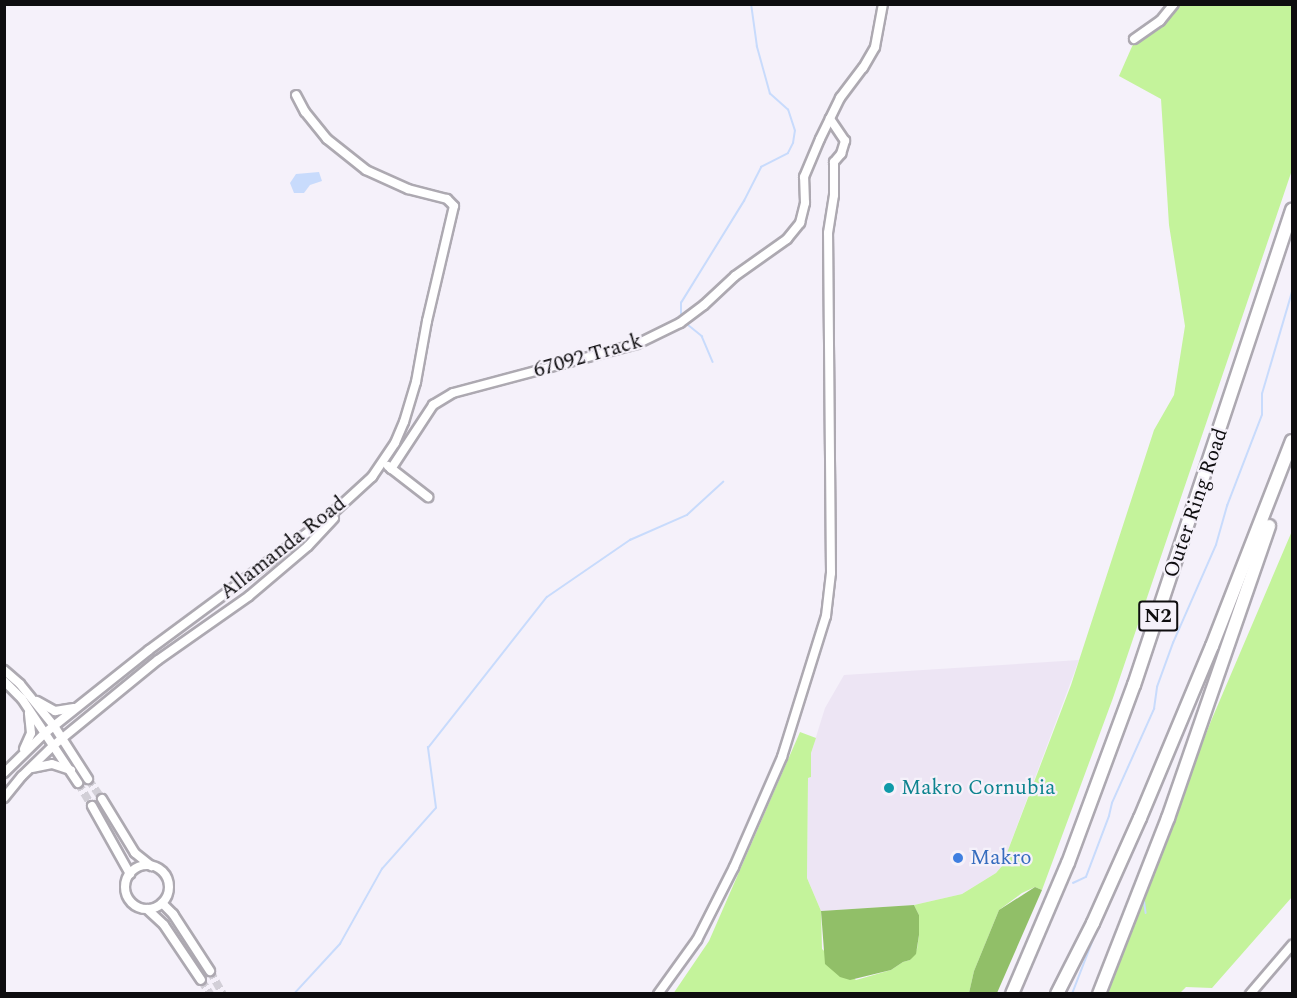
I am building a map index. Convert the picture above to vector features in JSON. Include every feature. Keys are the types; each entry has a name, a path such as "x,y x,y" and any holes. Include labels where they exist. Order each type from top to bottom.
{"highway":[{"name":"Outer Ring Road","path":"1012,993 1068,863 1141,665 1293,210"},
{"path":"1057,993 1093,924 1140,818 1293,441"},
{"path":"1099,993 1168,818 1271,518 1281,486 1284,464"}],"street":[{"path":"658,993 697,940 734,867 782,757 826,616 831,573 828,233 834,195 834,162 841,154 845,141 830,119 840,98 875,46 883,4"},
{"path":"1134,39 1160,21 1174,4"},
{"path":"296,95 305,112 327,139 366,170 408,189 447,200 454,206 411,401 395,443 383,462 353,494"},
{"name":"67092 Track","path":"391,469 433,405 453,393 637,345 680,323 704,305 735,276 787,239 800,223 805,203 804,177 830,119"},
{"path":"383,462 428,497"},
{"name":"Allamanda Road","path":"4,773 45,733 149,650 306,535 353,494"},
{"name":"Allamanda Road","path":"4,798 54,745 158,660 249,596 285,566 328,524 353,494"},
{"path":"4,670 29,695 54,726 88,779"},
{"path":"4,681 26,705 78,783"},
{"path":"29,695 50,709 59,712 85,703"},
{"path":"19,757 31,733 26,705"},
{"path":"29,770 52,764 72,771"},
{"path":"102,799 135,853 161,871 168,881 168,893 162,903 147,909"},
{"path":"92,806 130,874"},
{"path":"152,866 139,867 130,874 126,885 128,896 135,905 147,909 164,925 201,980"},
{"path":"162,903 173,914 210,971"},
{"path":"1250,993 1293,945"}],"shaded area":[{"path":"1079,660 1002,866 996,873 962,894 914,905 821,911 807,878 808,778 811,777 811,753 825,708 844,675"}],"green space":[{"path":"1178,5 1292,5 1292,170 1113,698 1042,890 1035,887 1022,893 999,910 974,971 969,993 673,994 709,941 800,732 816,738 811,753 811,777 808,778 807,878 821,911 822,949 856,980 891,970 910,960 917,949 919,935 919,915 914,905 962,894 996,873 1002,866 1071,685 1154,430 1174,395 1185,326 1169,225 1161,99 1119,76 1134,42"},
{"path":"1292,531 1292,897 1212,988 1186,987 1180,993 1105,994 1211,721"},
{"path":"1035,887 1042,890 997,993 969,993 974,971 999,910"},
{"path":"914,905 919,915 919,935 916,954 910,960 891,970 850,980 840,977 825,964 821,911"}],"water":[{"path":"319,172 322,181 310,185 304,193 294,193 290,183 296,174"}],"waterway":[{"path":"681,315 681,303 744,201 761,167 788,153 793,143 795,131 788,110 770,94 757,47 751,4"},
{"path":"1073,883 1086,877 1112,803 1154,709 1157,687 1173,643 1216,545 1227,506 1262,415 1262,394 1292,292"},
{"path":"686,323 702,336 713,362"},
{"path":"294,994 340,944 382,869 436,808 428,748 547,597 630,540 687,515 723,482"},
{"path":"1144,898 1146,913"},
{"path":"1072,994 1099,924"}],"tunnel":[{"path":"88,779 102,799"},
{"path":"78,783 92,806"},
{"path":"210,971 223,994"},
{"path":"201,980 210,994"}],"place":[{"name":"Makro Cornubia","path":"889,788"},
{"name":"Makro","path":"958,858"}]}
